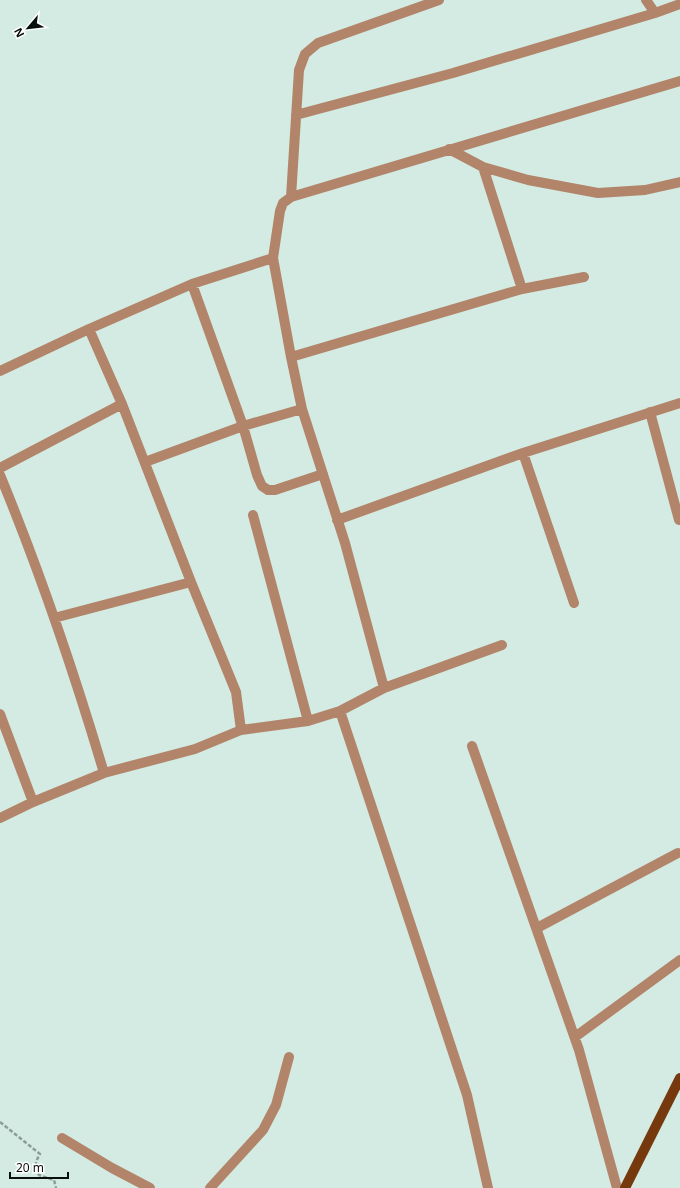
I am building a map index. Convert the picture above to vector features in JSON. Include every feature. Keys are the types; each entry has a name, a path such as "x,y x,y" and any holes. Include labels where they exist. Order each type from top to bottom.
{"main road":[{"path":"625,1188 680,1078"}],"street":[{"path":"291,196 299,70 305,54 318,43 439,0"},
{"path":"646,0 655,13"},
{"path":"296,115 453,73 655,13 680,4"},
{"path":"384,688 345,543 302,409 291,357 273,258 280,212 283,203 291,196 680,81"},
{"path":"449,149 483,167 528,180 598,193 645,190 680,182"},
{"path":"483,167 522,289"},
{"path":"0,371 89,329 192,284 273,258"},
{"path":"291,357 522,289 584,277"},
{"path":"192,284 243,426 257,475 262,486 268,490 275,490 323,474"},
{"path":"89,329 122,404 191,582 236,692 241,730"},
{"path":"337,520 523,453 680,403"},
{"path":"0,468 122,404"},
{"path":"145,462 243,426 302,409"},
{"path":"650,412 679,520"},
{"path":"523,453 574,603"},
{"path":"0,474 24,533 80,691 104,773"},
{"path":"253,515 308,721"},
{"path":"54,618 191,582"},
{"path":"0,818 33,802 104,773 195,749 241,730 308,721 340,711 384,688 502,645"},
{"path":"340,711 468,1096 488,1188"},
{"path":"0,714 33,802"},
{"path":"472,746 575,1037 617,1188"},
{"path":"537,928 678,853"},
{"path":"575,1037 680,960"},
{"path":"210,1188 263,1130 276,1105 288,1057"},
{"path":"62,1138 112,1168 150,1188"}],"path":[{"path":"0,1122 40,1154 35,1161 38,1175 54,1180 56,1188"}]}
